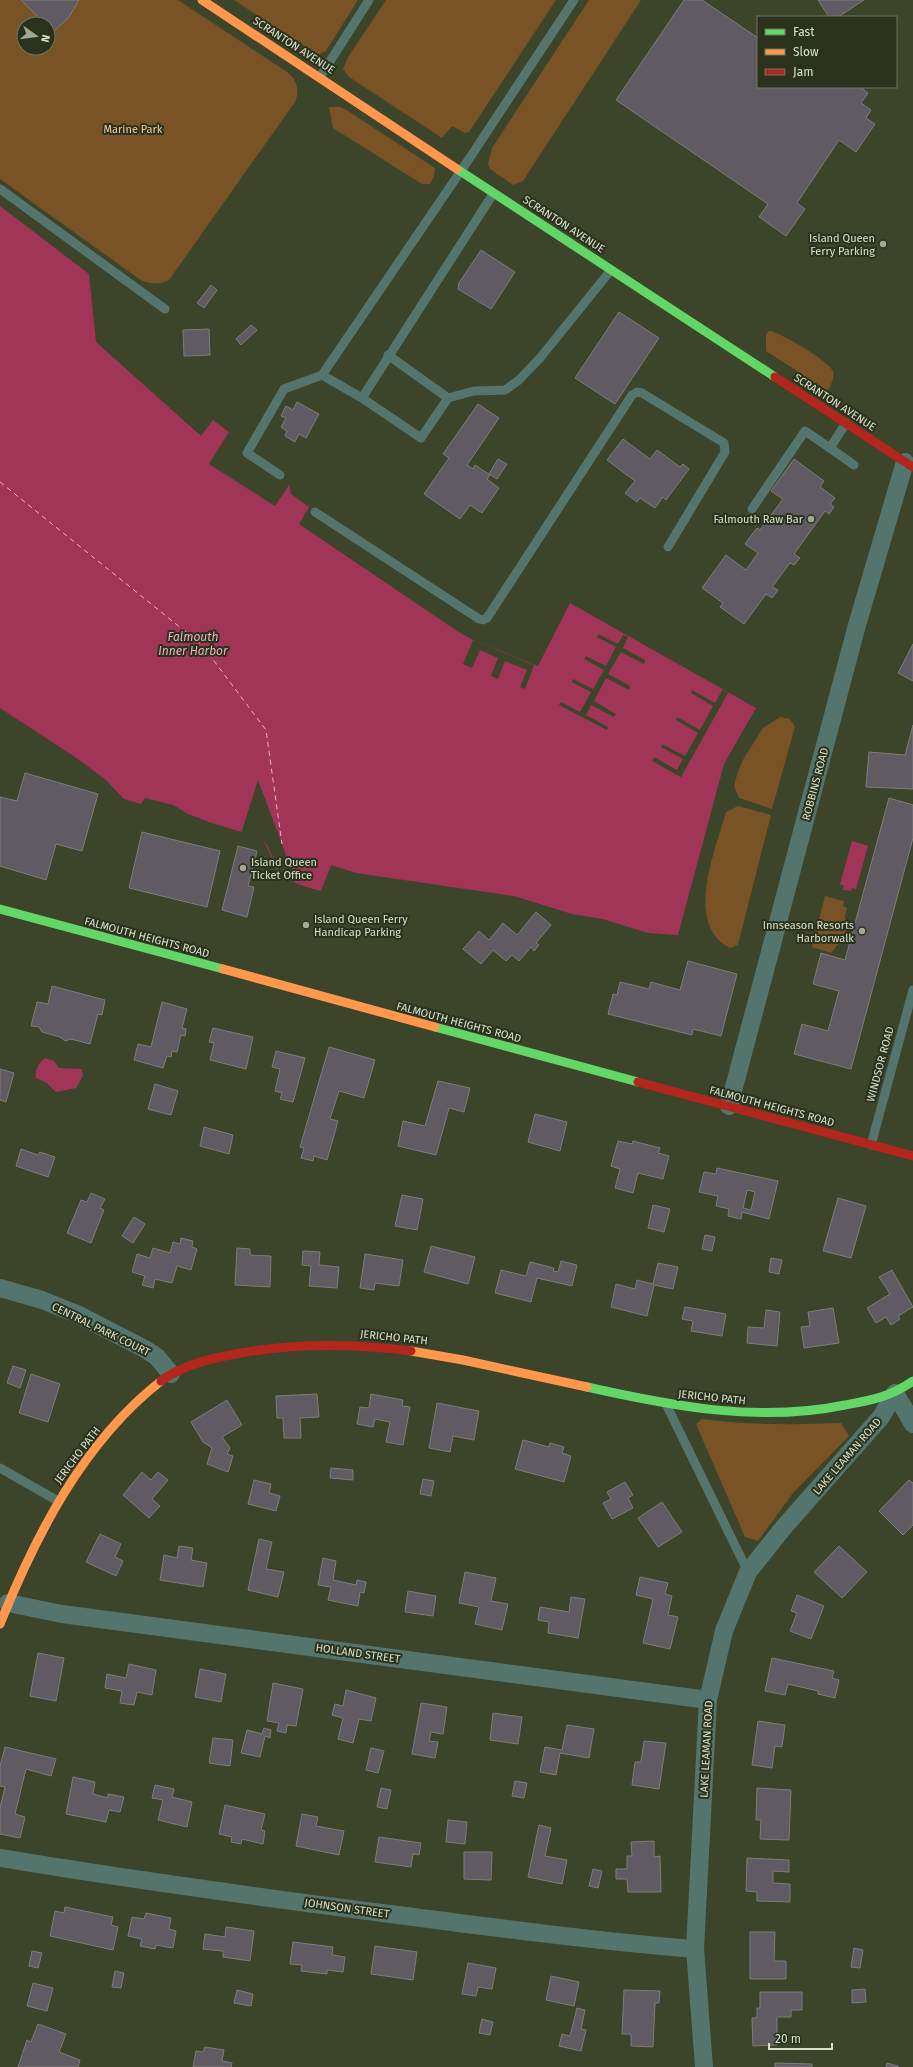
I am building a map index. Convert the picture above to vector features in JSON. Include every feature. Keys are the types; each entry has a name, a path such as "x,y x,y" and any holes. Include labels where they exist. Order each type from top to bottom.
{"street":[{"name":"SCRANTON AVENUE","path":"202,0 462,170 611,270 910,464"},
{"name":"ROBBINS ROAD","path":"729,1106 857,625 910,464"},
{"name":"FALMOUTH HEIGHTS ROAD","path":"0,909 913,1156"},
{"name":"CENTRAL PARK COURT","path":"0,1288 42,1300 77,1314 145,1349 157,1357 171,1374"},
{"name":"JERICHO PATH","path":"0,1624 24,1566 58,1501 103,1439 134,1406 171,1374 202,1362 267,1347 297,1344 350,1344 432,1353 666,1404 719,1412 764,1414 794,1413 837,1408 895,1393 913,1381"},
{"path":"895,1393 913,1424"},
{"name":"LAKE LEAMAN ROAD","path":"704,2067 695,1949 708,1700 724,1631 748,1572 784,1527 881,1416 895,1393"},
{"name":"HOLLAND STREET","path":"8,1603 62,1614 708,1700"},
{"name":"JOHNSON STREET","path":"0,1858 122,1878 364,1911 614,1943 695,1949"}],"lane":[{"path":"320,77 369,0"},
{"path":"280,475 247,453 284,389 322,375 462,170 574,0"},
{"path":"0,189 165,309"},
{"path":"362,398 388,355 494,192"},
{"path":"322,375 362,398 421,438 448,398 474,391 505,390 519,380 540,358 611,270"},
{"path":"388,355 448,398"},
{"path":"315,512 479,620 483,620 486,618 632,395 637,392 642,393 724,443 726,448 668,547"},
{"path":"830,448 846,423"},
{"path":"752,509 805,431 854,465"},
{"name":"WINDSOR ROAD","path":"871,1145 913,990"},
{"path":"666,1404 748,1572"},
{"path":"0,1468 58,1501"}],"green space":[{"name":"Marine Park","path":"0,0 178,0 287,72 293,78 297,86 297,98 295,102 169,280 162,283 142,281 0,179"},
{"path":"234,0 358,0 326,51 318,55"},
{"path":"386,0 556,0 469,132 465,133 452,126 442,138 349,77 343,69 348,57"},
{"path":"589,0 641,0 523,181 513,185 490,169 488,164 492,148"},
{"path":"329,107 340,107 345,109 435,168 434,176 430,184 422,184 333,128"},
{"path":"769,331 793,341 814,354 830,367 834,376 829,389 826,390 766,351 766,334"},
{"path":"780,717 790,719 795,727 772,809 739,798 734,786 738,771 744,758 763,728"},
{"path":"738,806 771,815 738,945 730,948 716,937 708,922 705,904 710,865 726,812"},
{"path":"825,896 844,901 843,906 847,908 845,917 848,927 847,934 831,953 812,947"},
{"path":"702,1419 771,1424 841,1423 849,1436 793,1493 758,1541 745,1537 696,1424"}],"water":[{"name":"Falmouth Inner Harbor","path":"0,206 89,274 96,342 201,436 213,420 229,432 209,464 275,506 289,485 291,494 309,507 299,524 457,631 473,640 538,666 570,603 756,708 724,764 678,935 648,933 603,919 572,914 514,896 356,873 331,865 321,891 299,884 288,880 280,874 261,838 209,822 188,814 173,805 145,798 141,804 124,799 105,779 75,757 0,708"},
{"path":"852,841 868,846 856,889 852,888 851,891 843,890 844,886 840,884"},
{"path":"45,1058 54,1061 59,1068 82,1069 83,1076 76,1088 56,1092 47,1083 36,1078 38,1067"}],"pier":[{"path":"598,634 618,644 623,635 628,637 623,648 645,660 644,664 621,652 608,674 630,686 629,690 606,678 594,701 616,714 614,717 591,705 586,715 608,727 607,730 559,705 561,702 580,712 591,692 572,682 573,679 593,689 604,670 584,659 586,656 606,666 616,647 597,637"},
{"path":"473,640 534,665 525,689 520,687 527,670 505,661 498,679 491,676 498,658 480,650 472,668 463,664"},
{"path":"723,689 728,693 681,777 652,761 654,757 677,770 683,759 661,747 662,744 685,756 698,733 676,720 677,717 700,730 713,706 691,693 692,690 715,703"},
{"path":"258,780 295,882 281,875 267,845 261,838 241,834"}],"building":[{"path":"21,0 79,0 69,17 56,29 56,16 37,16"},
{"path":"684,0 702,0 757,37 757,88 861,88 868,93 861,103 871,110 866,118 875,124 856,152 839,140 797,203 805,209 786,236 759,217 768,204 616,100"},
{"path":"818,0 864,0 840,16 828,16"},
{"path":"481,250 515,272 491,309 458,289 459,283"},
{"path":"211,285 217,290 204,308 197,303"},
{"path":"619,312 659,338 615,404 575,378"},
{"path":"251,325 257,330 241,345 236,339"},
{"path":"209,329 210,355 184,356 183,330"},
{"path":"297,402 319,414 306,438 299,434 295,442 285,436 287,431 281,427 286,418 281,416 286,406 293,410"},
{"path":"478,404 499,418 467,465 473,469 475,465 490,475 487,479 499,488 482,513 470,505 460,519 424,494 449,458 443,454"},
{"path":"623,439 650,459 657,450 680,467 683,464 689,469 666,500 663,497 655,508 640,498 637,502 625,493 635,481 607,460"},
{"path":"498,459 507,464 497,479 489,474"},
{"path":"794,459 824,481 820,487 835,498 830,504 834,507 829,514 825,511 794,554 800,558 794,565 790,563 772,587 778,590 772,598 766,594 744,624 720,607 723,603 702,588 726,555 746,570 758,553 745,544 757,528 760,530 783,499 771,491"},
{"path":"913,644 913,681 898,673"},
{"path":"913,725 913,789 866,787 869,752 905,755"},
{"path":"25,773 98,794 82,851 56,844 46,880 0,866 0,797 17,801"},
{"path":"889,798 913,805 913,838 851,1069 794,1054 802,1024 828,1031 839,991 813,984 821,953 845,960"},
{"path":"142,832 220,851 207,907 129,888"},
{"name":"Island Queen Ticket Office","path":"238,846 257,851 248,886 254,887 247,917 222,910"},
{"path":"536,912 551,925 536,943 539,945 534,951 531,947 519,961 512,955 506,961 493,950 481,964 463,949 479,931 489,940 503,923 517,935"},
{"path":"688,961 737,974 721,1036 693,1029 692,1035 608,1014 613,994 617,995 620,982 649,989 651,982 680,990"},
{"path":"52,986 105,1000 102,1015 98,1014 90,1044 71,1039 65,1041 60,1037 42,1032 39,1027 31,1026 37,1002 48,1004"},
{"path":"162,1002 187,1009 182,1028 186,1029 185,1036 181,1035 177,1052 172,1051 171,1057 167,1056 163,1068 134,1060 138,1044 151,1047"},
{"path":"213,1028 253,1037 246,1069 210,1060 214,1043 209,1042"},
{"path":"329,1047 375,1060 364,1098 339,1091 330,1119 338,1121 327,1160 314,1156 313,1161 301,1158 304,1148 300,1147"},
{"path":"276,1051 305,1058 293,1102 280,1099 282,1093 275,1091 280,1069 272,1067"},
{"path":"0,1069 14,1073 6,1102 0,1100"},
{"path":"438,1081 470,1088 464,1112 449,1108 436,1155 398,1146 403,1121 425,1126"},
{"path":"155,1084 178,1091 171,1115 148,1109"},
{"path":"535,1114 567,1122 560,1151 528,1142"},
{"path":"204,1127 233,1135 229,1154 200,1146"},
{"path":"618,1141 632,1144 633,1141 660,1148 658,1153 669,1156 663,1179 638,1173 633,1193 615,1188 620,1169 611,1166"},
{"path":"21,1149 38,1155 40,1152 55,1157 48,1177 16,1166"},
{"path":"717,1168 778,1181 769,1219 742,1212 741,1219 728,1216 729,1209 716,1206 718,1196 699,1192 704,1172 716,1174","holes":["747,1190 755,1192 751,1210 743,1208"]},
{"path":"91,1193 105,1199 100,1208 104,1210 91,1243 67,1233 81,1200 87,1202"},
{"path":"402,1195 423,1199 417,1230 395,1226"},
{"path":"838,1198 866,1206 851,1258 823,1251"},
{"path":"653,1205 670,1209 664,1232 648,1228"},
{"path":"134,1217 145,1224 133,1243 122,1236"},
{"path":"705,1235 715,1237 712,1251 702,1249"},
{"path":"181,1238 193,1241 192,1247 197,1249 191,1270 177,1266 172,1283 155,1279 153,1288 142,1285 145,1276 132,1272 137,1254 150,1258 153,1248 170,1253 173,1242 180,1244"},
{"path":"431,1246 475,1257 468,1284 424,1272"},
{"path":"237,1248 250,1249 250,1255 271,1256 270,1287 235,1285"},
{"path":"303,1251 320,1252 319,1265 339,1267 337,1288 309,1286 311,1266 302,1265"},
{"path":"365,1254 403,1260 399,1286 375,1283 374,1290 360,1288"},
{"path":"771,1258 782,1260 779,1274 769,1272"},
{"path":"561,1261 577,1265 572,1286 537,1278 531,1302 495,1293 501,1270 526,1276 530,1262 554,1268 553,1271 558,1272"},
{"path":"658,1263 678,1267 673,1289 654,1285 647,1316 611,1307 616,1284 635,1289 637,1280 653,1284"},
{"path":"892,1270 913,1307 898,1316 900,1319 891,1325 886,1317 876,1323 867,1308 890,1294 879,1277"},
{"path":"685,1307 726,1314 722,1336 691,1331 693,1321 682,1319"},
{"path":"833,1308 839,1343 804,1348 801,1327 810,1326 808,1312"},
{"path":"766,1310 780,1312 777,1346 747,1343 748,1327 764,1328"},
{"path":"13,1366 26,1370 20,1388 7,1383"},
{"path":"31,1374 60,1384 48,1422 19,1413"},
{"path":"317,1394 319,1417 300,1418 301,1438 284,1438 283,1418 277,1418 276,1396"},
{"path":"371,1394 403,1400 402,1406 410,1407 403,1445 386,1442 390,1422 375,1419 373,1427 357,1424 360,1407 369,1408"},
{"path":"227,1400 242,1425 222,1437 230,1448 227,1454 233,1456 228,1472 207,1464 212,1448 203,1442 191,1422"},
{"path":"437,1403 479,1411 474,1440 453,1436 450,1452 429,1448"},
{"path":"523,1440 549,1447 550,1443 564,1447 562,1453 571,1456 564,1482 515,1469"},
{"path":"331,1468 353,1470 353,1480 330,1478"},
{"path":"142,1472 151,1480 158,1472 168,1480 152,1499 160,1506 149,1518 123,1495"},
{"path":"423,1479 434,1481 431,1496 420,1494"},
{"path":"254,1480 271,1484 269,1493 280,1496 276,1511 248,1504"},
{"path":"909,1480 913,1483 913,1525 903,1535 879,1511"},
{"path":"625,1482 633,1495 628,1498 633,1508 612,1519 603,1503 611,1499 607,1492"},
{"path":"662,1502 682,1532 658,1547 638,1518"},
{"path":"100,1534 121,1544 115,1557 123,1561 116,1576 86,1562"},
{"path":"259,1539 272,1542 266,1569 284,1572 278,1597 248,1590"},
{"path":"179,1546 193,1548 191,1560 207,1563 203,1587 160,1580 164,1555 177,1558"},
{"path":"839,1546 867,1572 842,1598 814,1572"},
{"path":"323,1558 336,1561 333,1580 356,1585 357,1580 366,1582 364,1593 360,1592 358,1606 328,1600 331,1587 318,1585"},
{"path":"465,1572 496,1578 491,1601 508,1604 502,1630 475,1624 479,1607 459,1603"},
{"path":"640,1577 668,1583 665,1594 672,1596 668,1615 678,1617 670,1649 643,1643 653,1599 636,1595"},
{"path":"408,1591 436,1596 433,1616 405,1612"},
{"path":"797,1595 824,1606 811,1639 790,1631 797,1613 791,1611"},
{"path":"571,1597 585,1599 578,1638 548,1633 549,1622 538,1620 540,1607 569,1612"},
{"path":"38,1653 64,1658 56,1701 30,1696"},
{"path":"772,1658 834,1671 832,1678 839,1680 835,1698 818,1694 818,1691 788,1684 785,1695 765,1691"},
{"path":"129,1664 156,1670 152,1695 137,1692 134,1705 120,1703 122,1691 105,1688 107,1674 126,1678"},
{"path":"200,1669 226,1674 221,1702 195,1697"},
{"path":"273,1683 303,1689 296,1726 287,1725 286,1733 277,1731 279,1723 267,1721"},
{"path":"346,1690 376,1698 371,1721 359,1719 353,1743 338,1739 343,1718 332,1715 335,1704 343,1706"},
{"path":"421,1703 447,1707 443,1734 431,1732 429,1741 438,1742 435,1758 412,1754"},
{"path":"493,1713 522,1717 518,1744 490,1740"},
{"path":"758,1721 785,1725 782,1747 775,1746 772,1768 752,1765"},
{"path":"567,1725 594,1729 589,1758 560,1753 556,1775 540,1772 545,1747 562,1750"},
{"path":"264,1728 271,1730 270,1738 265,1736 260,1757 241,1753 247,1730 262,1734"},
{"path":"213,1738 233,1740 230,1766 209,1763"},
{"path":"644,1741 666,1743 659,1789 632,1785 635,1762 641,1762"},
{"path":"5,1747 56,1759 51,1776 26,1769 15,1814 25,1817 20,1838 0,1834 0,1808 5,1787 0,1786 0,1766"},
{"path":"371,1748 384,1751 378,1773 366,1770"},
{"path":"73,1777 95,1782 93,1794 108,1798 108,1794 124,1797 120,1812 109,1810 106,1822 66,1814"},
{"path":"515,1781 527,1783 524,1798 512,1796"},
{"path":"155,1785 174,1789 172,1797 192,1802 187,1827 158,1820 163,1800 152,1798"},
{"path":"381,1788 391,1790 387,1809 377,1807"},
{"path":"757,1788 791,1790 789,1840 760,1839 761,1820 756,1820"},
{"path":"225,1805 265,1814 261,1830 265,1831 263,1844 242,1839 241,1844 231,1842 232,1837 219,1834"},
{"path":"302,1814 318,1817 316,1826 344,1831 339,1855 296,1846"},
{"path":"448,1820 467,1822 465,1844 446,1842"},
{"path":"539,1825 551,1828 545,1856 567,1860 562,1884 528,1877"},
{"path":"379,1837 421,1843 419,1855 413,1854 411,1867 375,1862"},
{"path":"654,1841 654,1857 660,1856 661,1892 628,1892 627,1879 616,1879 616,1869 627,1869 627,1856 632,1856 631,1842"},
{"path":"464,1852 492,1852 491,1880 464,1879"},
{"path":"747,1858 789,1860 789,1872 773,1871 773,1883 790,1884 790,1902 757,1901 757,1892 746,1891"},
{"path":"593,1869 602,1871 598,1888 589,1886"},
{"path":"65,1907 113,1917 111,1925 118,1927 113,1950 50,1936 55,1911 64,1913"},
{"path":"146,1913 171,1918 169,1929 176,1931 173,1948 156,1945 155,1949 140,1946 142,1939 128,1936 132,1917 144,1919"},
{"path":"226,1927 254,1931 250,1961 223,1957 223,1951 203,1949 205,1934 225,1937"},
{"path":"750,1932 775,1932 774,1961 786,1961 786,1979 750,1979"},
{"path":"293,1942 333,1947 332,1955 345,1957 343,1972 327,1970 327,1974 301,1971 302,1965 290,1964"},
{"path":"375,1946 417,1952 413,1980 371,1974"},
{"path":"854,1948 863,1950 860,1968 851,1967"},
{"path":"32,1951 42,1953 38,1968 29,1966"},
{"path":"468,1963 496,1968 492,1989 478,1987 476,1996 462,1994"},
{"path":"115,1971 124,1973 121,1988 112,1987"},
{"path":"551,1976 579,1982 574,2006 546,2000"},
{"path":"33,1983 53,1988 47,2011 27,2006"},
{"path":"865,1989 866,2002 852,2003 852,1990"},
{"path":"237,1990 253,1994 251,2006 234,2003"},
{"path":"624,1990 660,1991 659,2003 655,2003 653,2047 631,2046 631,2034 622,2034"},
{"path":"760,1992 802,1992 802,2010 791,2010 791,2017 777,2017 777,2045 753,2046 752,2018 757,2018 757,2008 760,2008"},
{"path":"577,2008 585,2010 581,2029 586,2030 581,2051 559,2046 562,2034 570,2036"},
{"path":"482,2019 493,2022 490,2035 479,2033"},
{"path":"38,2024 66,2034 59,2052 80,2060 78,2067 18,2067 27,2040 31,2042"},
{"path":"205,2047 224,2050 222,2061 232,2063 231,2067 193,2067 196,2051 203,2052"},
{"path":"775,2063 812,2064 812,2067 775,2067"},
{"path":"887,2063 898,2066 898,2067 886,2067"}],"ferry route":[{"path":"0,482 202,645 266,730 282,844"}],"traffic: fast":[{"path":"457,169 775,377"},
{"path":"0,909 223,969"},
{"path":"435,1027 638,1082"},
{"path":"587,1387 683,1406 715,1410 780,1412 812,1410 872,1399 896,1391 913,1381"}],"traffic: slow":[{"path":"202,0 457,169"},
{"path":"223,969 435,1027"},
{"path":"411,1351 463,1360 587,1387"},
{"path":"0,1624 29,1557 46,1524 85,1461 108,1432 133,1405 161,1381"}],"traffic: jam":[{"path":"775,377 913,467"},
{"path":"638,1082 913,1156"},
{"path":"161,1381 169,1375 196,1363 257,1350 323,1345 389,1348 411,1351"}],"place":[{"name":"Island Queen Ferry Parking","path":"883,244"},
{"name":"Falmouth Raw Bar","path":"811,519"},
{"name":"Island Queen Ticket Office","path":"243,868"},
{"name":"Island Queen Ferry Handicap Parking","path":"306,925"},
{"name":"Innseason Resorts Harborwalk","path":"862,931"}]}
